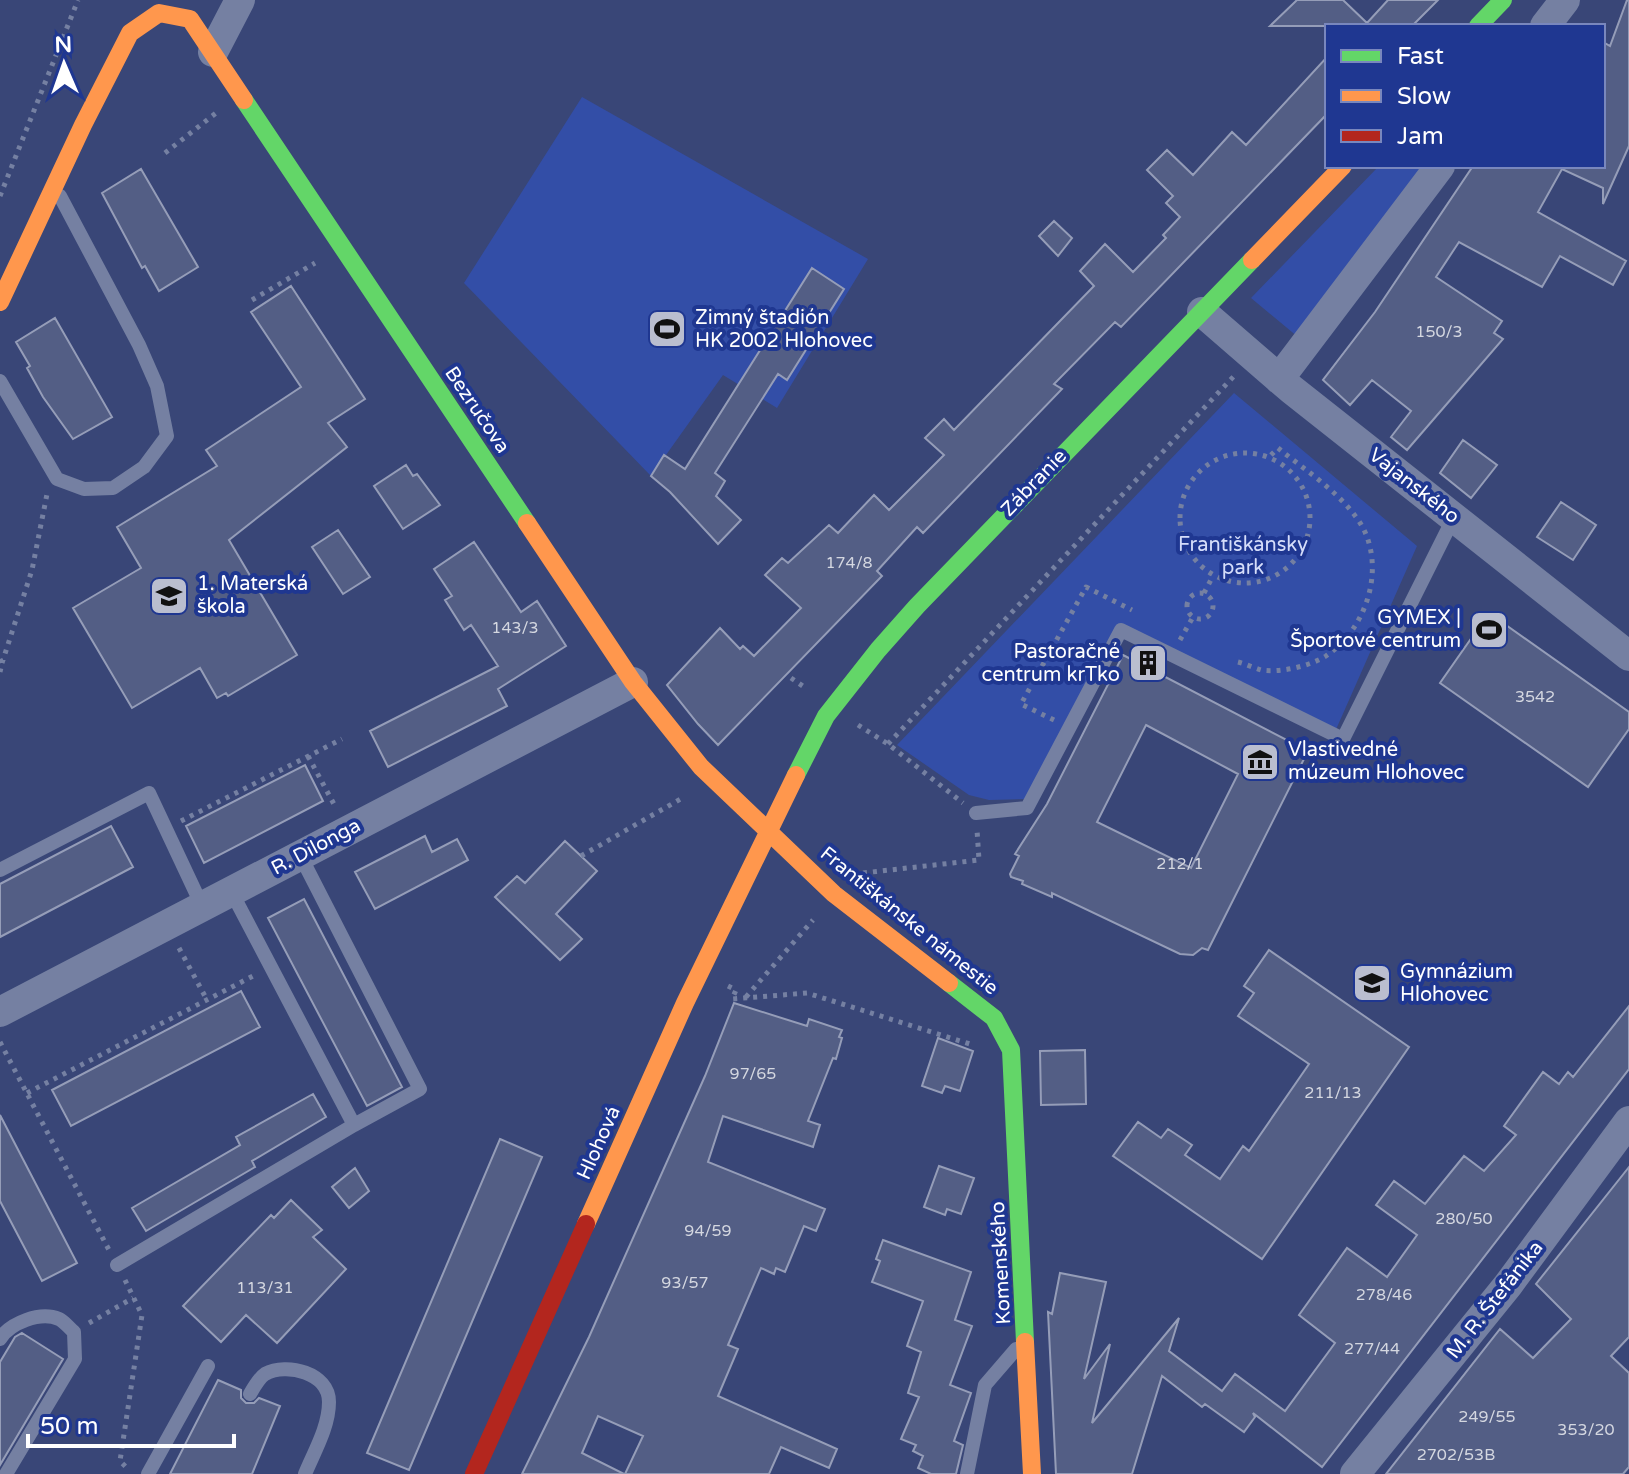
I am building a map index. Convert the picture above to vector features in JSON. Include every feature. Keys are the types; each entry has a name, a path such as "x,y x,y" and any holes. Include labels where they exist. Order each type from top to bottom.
{"street":[{"path":"213,52 240,0"},
{"path":"1480,24 1503,0"},
{"path":"1547,24 1565,0"},
{"name":"Bezručova","path":"56,187 83,125 130,33 159,13 190,19 633,682 701,767 769,833"},
{"name":"Zábranie","path":"769,833 826,716 878,650 1048,468 1341,168"},
{"path":"1279,379 1438,168"},
{"path":"0,302 56,187"},
{"name":"Vajanského","path":"1202,312 1279,379 1629,656"},
{"name":"R. Dilonga","path":"0,1012 633,682"},
{"name":"Františkánske námestie","path":"769,833 834,894 994,1018 1011,1050"},
{"name":"Hlohová","path":"474,1474 685,1003 769,833"},
{"name":"Komenského","path":"1011,1050 1032,1474"},
{"name":"M. R. Štefánika","path":"1355,1474 1508,1285 1629,1121"}],"lane":[{"path":"0,381 57,479 84,489 113,488 144,467 167,436 157,386 139,345 56,187"},
{"path":"976,813 1027,808 1121,630 1343,739 1454,517"},
{"path":"0,870 149,793 203,908"},
{"path":"117,1265 420,1089 300,855"},
{"path":"231,891 354,1125"},
{"path":"0,1339 6,1330 38,1316 59,1319 74,1332 75,1359 6,1474"},
{"path":"967,1474 985,1385 1027,1336"},
{"path":"148,1474 208,1366"},
{"path":"250,1394 263,1375 279,1369 304,1371 321,1381 329,1398 327,1420 305,1474"}],"path":[{"path":"0,196 78,0"},
{"path":"165,153 219,111"},
{"path":"252,300 327,256"},
{"path":"888,744 1228,383"},
{"path":"1235,661 1263,670 1290,669 1325,656 1348,636 1366,607 1372,583 1371,551 1362,526 1336,495 1278,448 1269,457"},
{"path":"1253,453 1269,457 1291,472 1306,493 1311,518 1306,543 1291,564 1270,579 1245,584 1228,582 1213,575 1189,553 1180,522 1186,490 1207,465 1221,457 1253,453"},
{"path":"0,672 32,570 51,470"},
{"path":"1204,593 1213,575"},
{"path":"1069,727 1021,704 1086,587 1141,614"},
{"path":"1195,593 1204,593 1211,598 1213,607 1209,615 1197,619 1187,611 1186,603 1195,593"},
{"path":"1169,628 1196,641"},
{"path":"853,877 862,873 979,860 976,813 888,744 861,727"},
{"path":"165,829 342,739"},
{"path":"308,756 338,812"},
{"path":"581,856 674,803"},
{"path":"745,997 814,919"},
{"path":"178,947 207,1000"},
{"path":"27,1093 271,966"},
{"path":"732,999 807,993 979,1047"},
{"path":"0,1042 142,1315 120,1461 134,1474"},
{"path":"74,1332 133,1298"}],"green space":[{"name":"Zimný štadión HK 2002 Hlohovec","path":"582,97 868,259 777,408 723,375 651,476 464,283"},
{"path":"1377,168 1427,168 1298,337 1251,298"},
{"name":"Františkánsky park","path":"1234,393 1417,546 1334,734 1121,630 1031,799 989,800 969,795 897,745"}],"building":[{"path":"1297,0 1343,0 1367,23 1388,0 1438,0 1414,24 1270,26"},
{"path":"1627,0 1629,146 1603,204 1603,188 1562,169 1538,212 1626,261 1613,285 1560,256 1542,287 1459,242 1436,277 1502,321 1494,333 1503,339 1407,450 1391,437 1411,411 1372,380 1350,405 1323,380 1375,312 1472,168 1605,168 1605,43 1610,46"},
{"path":"1325,59 1325,116 1121,327 1115,322 1054,384 1062,389 923,533 917,527 877,571 882,576 718,745 667,685 720,628 740,649 743,646 754,656 801,608 765,575 782,558 788,563 829,525 838,533 874,495 889,510 944,455 925,438 944,419 954,430 1094,286 1080,271 1105,244 1133,272 1166,238 1163,235 1180,217 1166,203 1173,196 1147,170 1167,150 1193,175 1232,132 1246,145"},
{"path":"141,169 198,267 159,291 145,266 142,268 102,193"},
{"path":"1054,221 1072,238 1058,256 1039,236"},
{"path":"812,268 844,289 787,380 778,374 715,473 725,481 716,496 741,520 718,544 651,476 664,455 685,469"},
{"path":"291,286 365,399 328,423 347,447 229,540 297,655 228,696 226,693 217,698 200,668 132,708 73,608 141,568 117,527 217,466 206,450 301,387 251,312"},
{"path":"55,318 112,417 73,439 43,397 16,342"},
{"path":"1463,440 1497,465 1471,498 1440,473"},
{"path":"406,465 413,476 417,474 440,505 403,529 374,486"},
{"path":"1561,502 1596,525 1573,560 1537,537"},
{"path":"338,530 370,577 343,594 312,547"},
{"path":"474,542 521,612 537,601 566,646 498,689 507,706 388,767 370,731 498,666 471,625 464,630 445,600 452,596 434,569"},
{"path":"1489,613 1629,712 1629,729 1588,787 1440,683"},
{"path":"1123,655 1308,751 1208,950 1202,948 1193,955 1180,954 1052,893 1052,897 1011,877 1019,856 1015,854 1047,804","holes":["1146,725 1238,774 1191,868 1097,822"]},
{"path":"305,765 323,801 204,863 186,826"},
{"path":"111,826 133,867 0,937 0,884"},
{"path":"425,836 432,852 457,839 468,860 375,909 355,872"},
{"path":"565,841 597,871 556,914 582,939 560,960 495,897 517,876 525,883"},
{"path":"304,899 402,1087 367,1106 268,918"},
{"path":"1269,950 1409,1047 1262,1259 1113,1156 1138,1122 1161,1138 1168,1129 1192,1145 1185,1155 1220,1179 1243,1146 1249,1151 1309,1064 1238,1016 1254,993 1244,986"},
{"path":"241,991 260,1027 71,1126 52,1090"},
{"path":"734,1003 807,1026 809,1019 842,1030 836,1059 833,1058 808,1121 820,1125 813,1147 723,1116 708,1162 825,1209 816,1231 804,1226 785,1272 776,1268 774,1274 761,1268 728,1345 738,1349 718,1396 837,1449 829,1468 781,1447 769,1474 625,1474 643,1436 598,1416 582,1453 624,1474 522,1474 589,1337 705,1076"},
{"path":"1629,1006 1629,1069 1322,1467 1253,1413 1255,1417 1244,1432 1205,1404 1202,1407 1162,1376 1132,1474 1056,1474 1048,1312 1052,1314 1060,1273 1106,1282 1084,1379 1110,1344 1092,1423 1179,1318 1169,1351 1222,1391 1235,1374 1285,1411 1335,1343 1299,1315 1347,1248 1387,1277 1417,1235 1376,1205 1394,1181 1425,1204 1464,1156 1484,1171 1516,1135 1504,1126 1543,1072 1559,1084 1568,1072 1573,1077"},
{"path":"938,1038 973,1051 960,1091 945,1086 942,1093 922,1086"},
{"path":"1085,1050 1086,1104 1041,1105 1040,1051"},
{"path":"313,1094 326,1117 252,1161 255,1167 146,1231 132,1208 240,1145 236,1137"},
{"path":"0,1115 77,1263 42,1281 0,1201"},
{"path":"500,1139 542,1157 409,1470 367,1453"},
{"path":"939,1166 974,1178 961,1214 947,1209 945,1215 924,1207"},
{"path":"1629,1167 1629,1337 1611,1356 1629,1373 1629,1467 1623,1474 1386,1474 1500,1329 1533,1358 1571,1319 1536,1284"},
{"path":"355,1168 369,1191 349,1208 332,1187"},
{"path":"291,1200 322,1230 313,1237 346,1269 277,1343 246,1315 221,1342 183,1306 271,1215 274,1218"},
{"path":"883,1240 971,1272 955,1320 972,1326 950,1385 971,1393 954,1441 963,1445 956,1474 931,1474 918,1468 923,1456 913,1451 916,1445 901,1439 919,1397 908,1393 921,1352 907,1346 923,1301 872,1282 880,1261 876,1259"},
{"path":"22,1333 63,1359 0,1465 0,1362 15,1337"},
{"path":"218,1380 241,1390 241,1398 246,1403 254,1403 259,1398 280,1406 252,1474 170,1474"}],"traffic: fast":[{"path":"1480,24 1503,0"},
{"path":"244,100 527,523"},
{"path":"796,775 826,716 878,650 1252,260"},
{"path":"949,983 994,1018 1011,1050 1025,1342"}],"traffic: slow":[{"path":"0,302 130,33 159,13 190,19 244,100"},
{"path":"1252,260 1341,168"},
{"path":"527,523 633,682 701,767 834,894 949,983"},
{"path":"586,1224 685,1003 796,775"},
{"path":"1025,1342 1032,1474"}],"traffic: jam":[{"path":"474,1474 586,1224"}],"place":[{"name":"Zimný štadión HK 2002 Hlohovec","path":"667,329"},
{"name":"1. Materská škola","path":"169,596"},
{"name":"GYMEX | Športové centrum","path":"1489,630"},
{"name":"Pastoračné centrum krTko","path":"1148,663"},
{"name":"Vlastivedné múzeum Hlohovec","path":"1260,762"},
{"name":"Gymnázium Hlohovec","path":"1372,983"}]}
